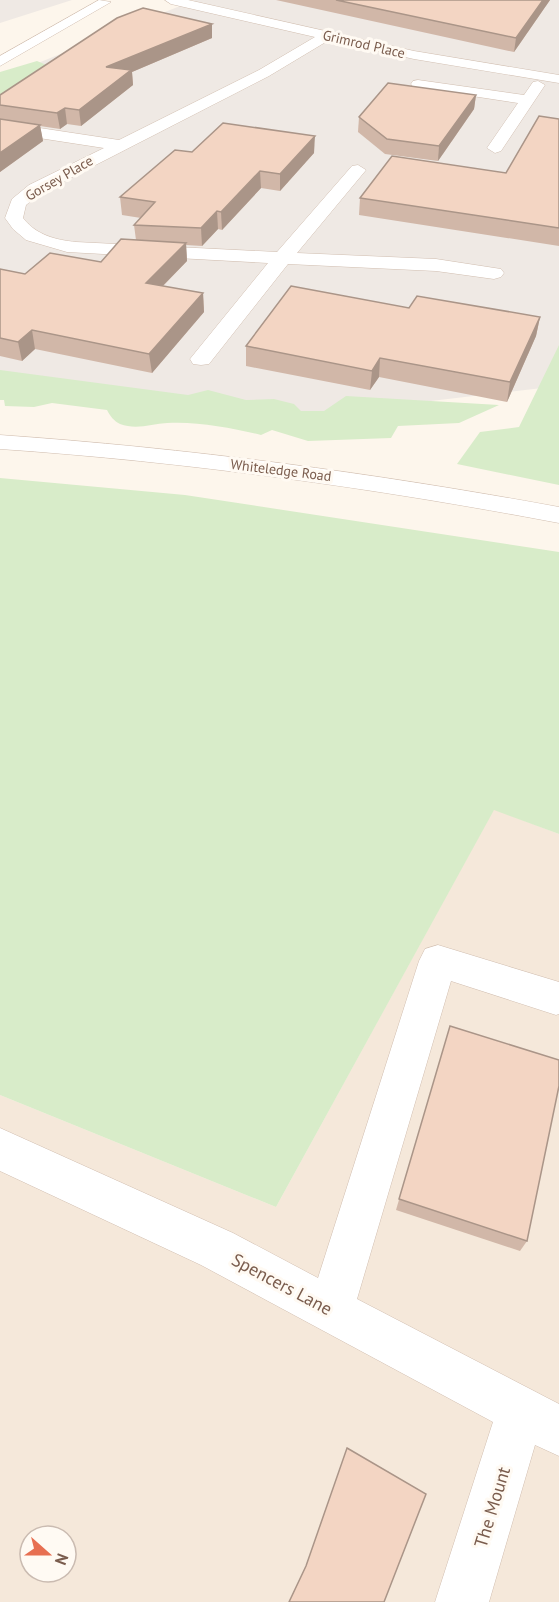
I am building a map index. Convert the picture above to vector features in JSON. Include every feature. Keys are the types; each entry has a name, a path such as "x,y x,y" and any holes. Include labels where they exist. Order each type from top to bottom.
{"street":[{"name":"Grimrod Place","path":"171,0 414,55 555,75"},
{"path":"23,32 107,1"},
{"path":"0,60 107,1"},
{"path":"267,22 292,12"},
{"name":"Gorsey Place","path":"327,35 264,73 118,145 25,196 14,211 14,218 9,226 33,237 76,248 498,266 484,292"},
{"path":"495,148 526,100 555,75"},
{"path":"418,84 526,100"},
{"path":"0,127 118,145"},
{"path":"201,359 284,256 358,170"},
{"name":"Whiteledge Road","path":"0,442 175,457 320,474 465,496 559,515"},
{"path":"331,1310 438,961 556,998"},
{"name":"Spencers Lane","path":"0,1149 217,1249 540,1421"},
{"name":"The Mount","path":"462,1602 540,1421"}],"shaded area":[{"path":"0,0 72,0 0,23"},
{"path":"195,0 559,0 559,386 276,419 0,396 0,81 18,71"},
{"path":"494,809 559,834 559,1602 0,1602 0,1095 276,1207"}],"green space":[{"path":"37,61 51,67 0,102 0,72"},
{"path":"559,345 559,485 457,464 480,432 519,427"},
{"path":"0,370 188,395 208,390 246,400 274,399 294,404 301,411 324,411 346,396 499,405 459,423 398,426 391,438 308,441 272,430 261,435 190,423 126,426 116,421 107,410 52,403 34,407 5,406 4,400 0,400"},
{"path":"0,478 185,495 559,552 559,834 494,810 276,1207 0,1095"}],"building":[{"path":"336,0 543,0 516,38"},
{"path":"143,8 212,24 106,67 131,70 79,110 65,108 57,113 0,105 0,95 117,18"},
{"path":"388,83 476,95 439,146 387,139 359,117"},
{"path":"539,116 559,119 559,228 360,198 392,156 506,173"},
{"path":"0,119 40,125 0,153"},
{"path":"223,123 315,136 280,174 260,171 221,212 217,211 201,228 134,225 155,202 120,197 175,150 192,152"},
{"path":"121,239 186,243 146,283 203,293 149,354 32,330 18,342 0,338 0,269 25,274 50,253 101,262"},
{"path":"291,286 409,308 417,296 540,317 510,382 380,358 372,371 246,346"},
{"path":"450,1026 559,1060 559,1086 527,1241 399,1199"},
{"path":"347,1448 426,1494 384,1602 289,1602 306,1566"}]}
